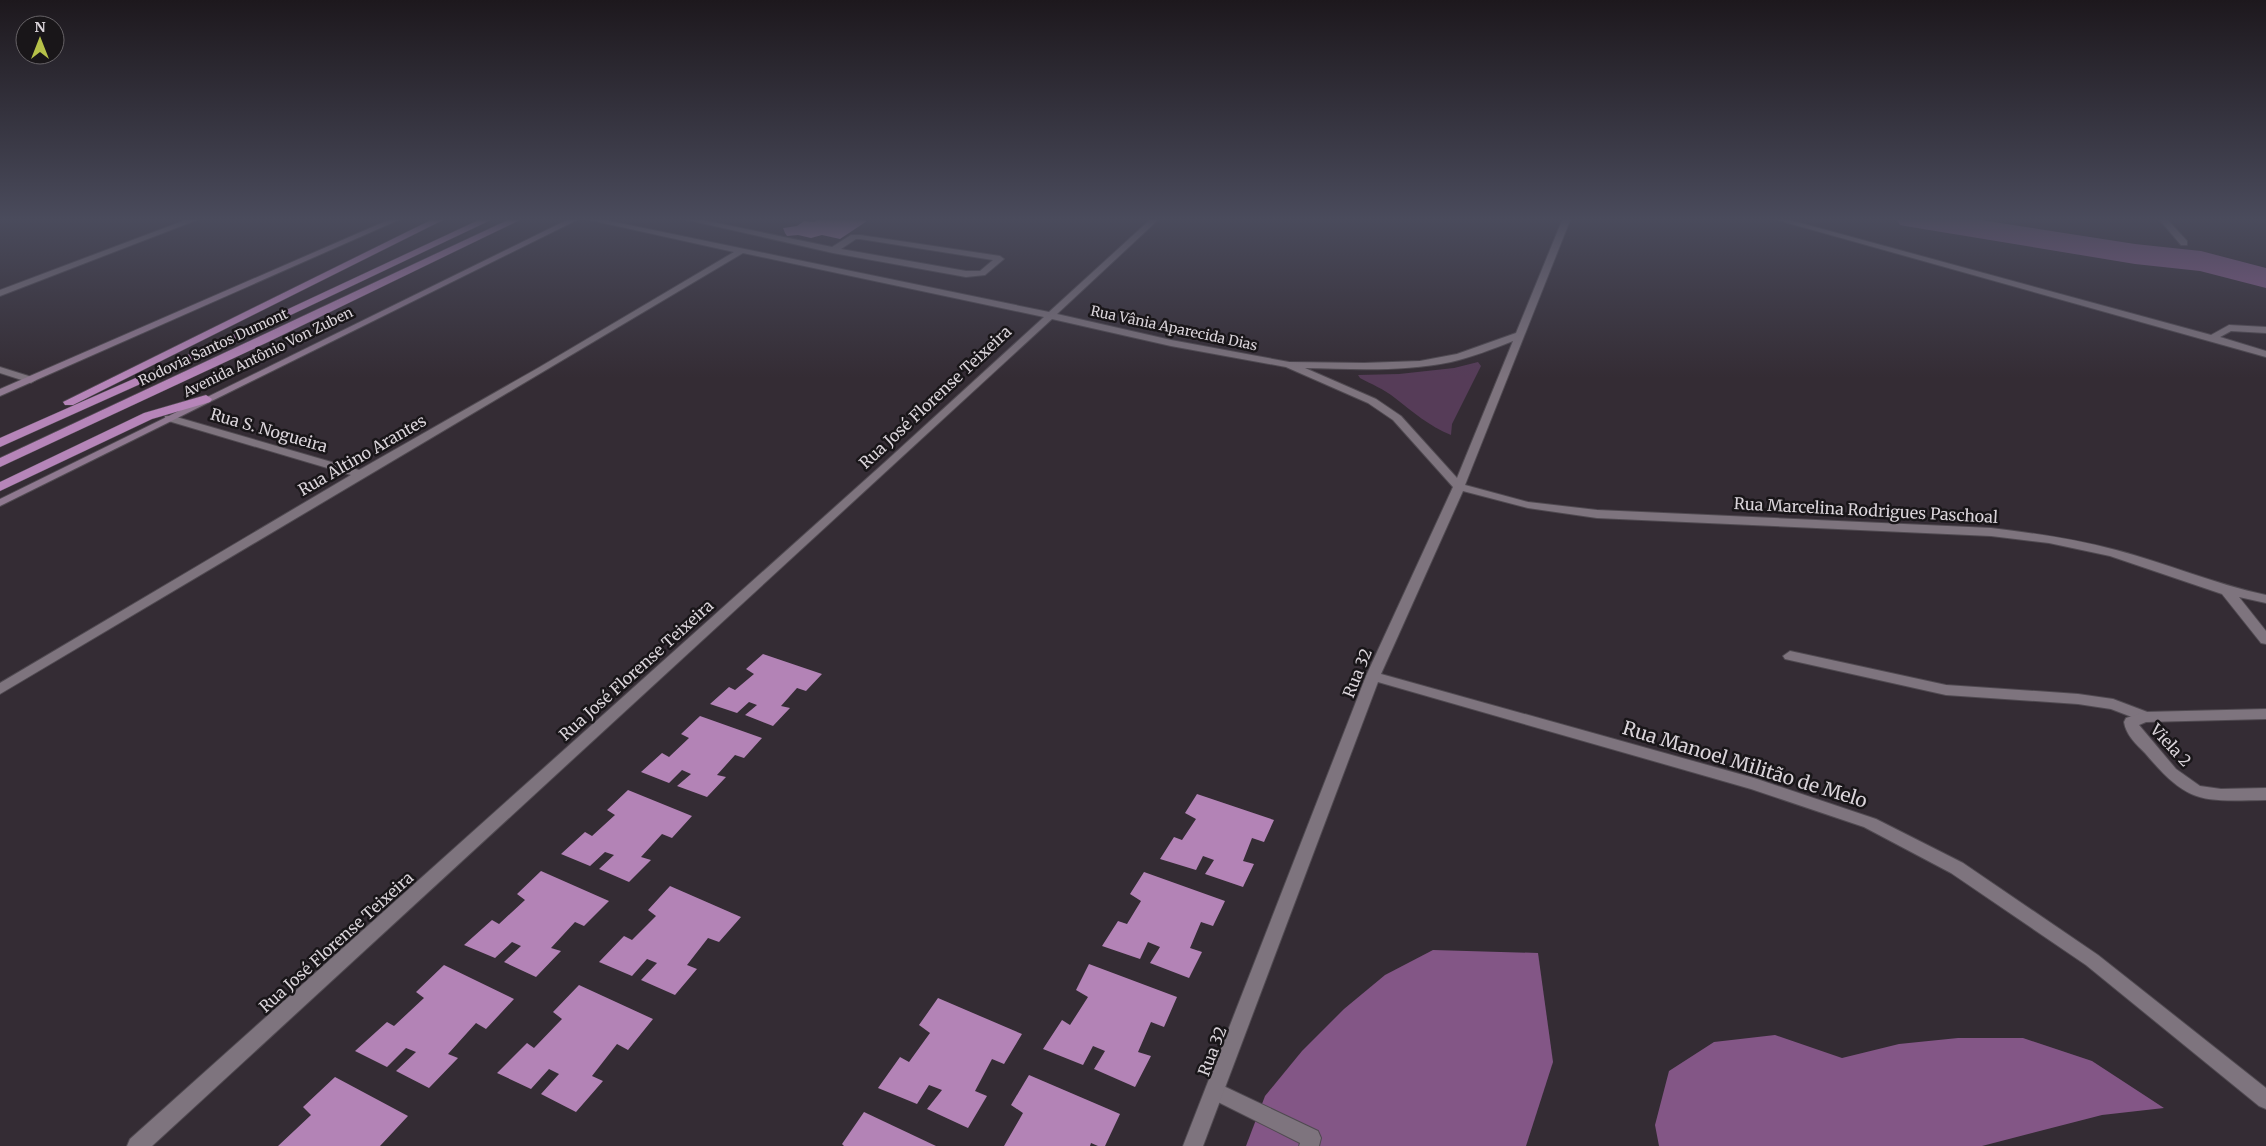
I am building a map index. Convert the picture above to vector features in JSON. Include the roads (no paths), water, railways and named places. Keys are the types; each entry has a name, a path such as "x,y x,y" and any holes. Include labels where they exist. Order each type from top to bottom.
{"highway":[{"path":"0,439 26,421 87,394 334,271"},
{"name":"Rodovia Santos Dumont","path":"0,443 230,340 376,271"},
{"name":"Rodovia Santos Dumont","path":"0,463 407,271"},
{"path":"0,487 148,416 206,399"}],"street":[{"path":"0,293 57,271"},
{"path":"0,393 278,271"},
{"name":"Avenida Antônio Von Zuben","path":"0,502 467,271"},
{"name":"Rua Altino Arantes","path":"0,689 360,474 707,271"},
{"name":"Rua Vânia Aparecida Dias","path":"840,271 1049,315 1171,343 1289,365 1398,366 1440,361 1472,353 1520,335"},
{"path":"961,271 976,274 984,271"},
{"name":"Rua José Florense Teixeira","path":"137,1146 888,465 1097,271"},
{"name":"Rua 32","path":"1193,1146 1373,676 1459,487 1546,271"},
{"path":"1969,271 2266,354"},
{"path":"2212,338 2229,328 2266,330"},
{"name":"Rua Vânia Aparecida Dias","path":"1289,365 1372,401 1397,418 1459,487"},
{"path":"0,370 31,380"},
{"name":"Rua S. Nogueira","path":"168,418 360,474"},
{"name":"Rua Marcelina Rodrigues Paschoal","path":"1459,487 1528,506 1597,514 1884,526 1991,532 2049,539 2112,553 2227,591 2266,599"},
{"path":"2227,591 2266,640"},
{"path":"1790,656 1946,690 2078,699 2113,704 2145,717"},
{"name":"Rua Manoel Militão de Melo","path":"1373,676 1754,784 1870,824 1957,868 2092,960 2266,1100"},
{"name":"Viela 2","path":"2266,714 2145,717 2131,722 2132,729 2165,766 2188,787 2204,793 2266,794"},
{"path":"1215,1091 1311,1138 1309,1146"}],"waterway":[{"path":"2241,271 2266,278"}]}
